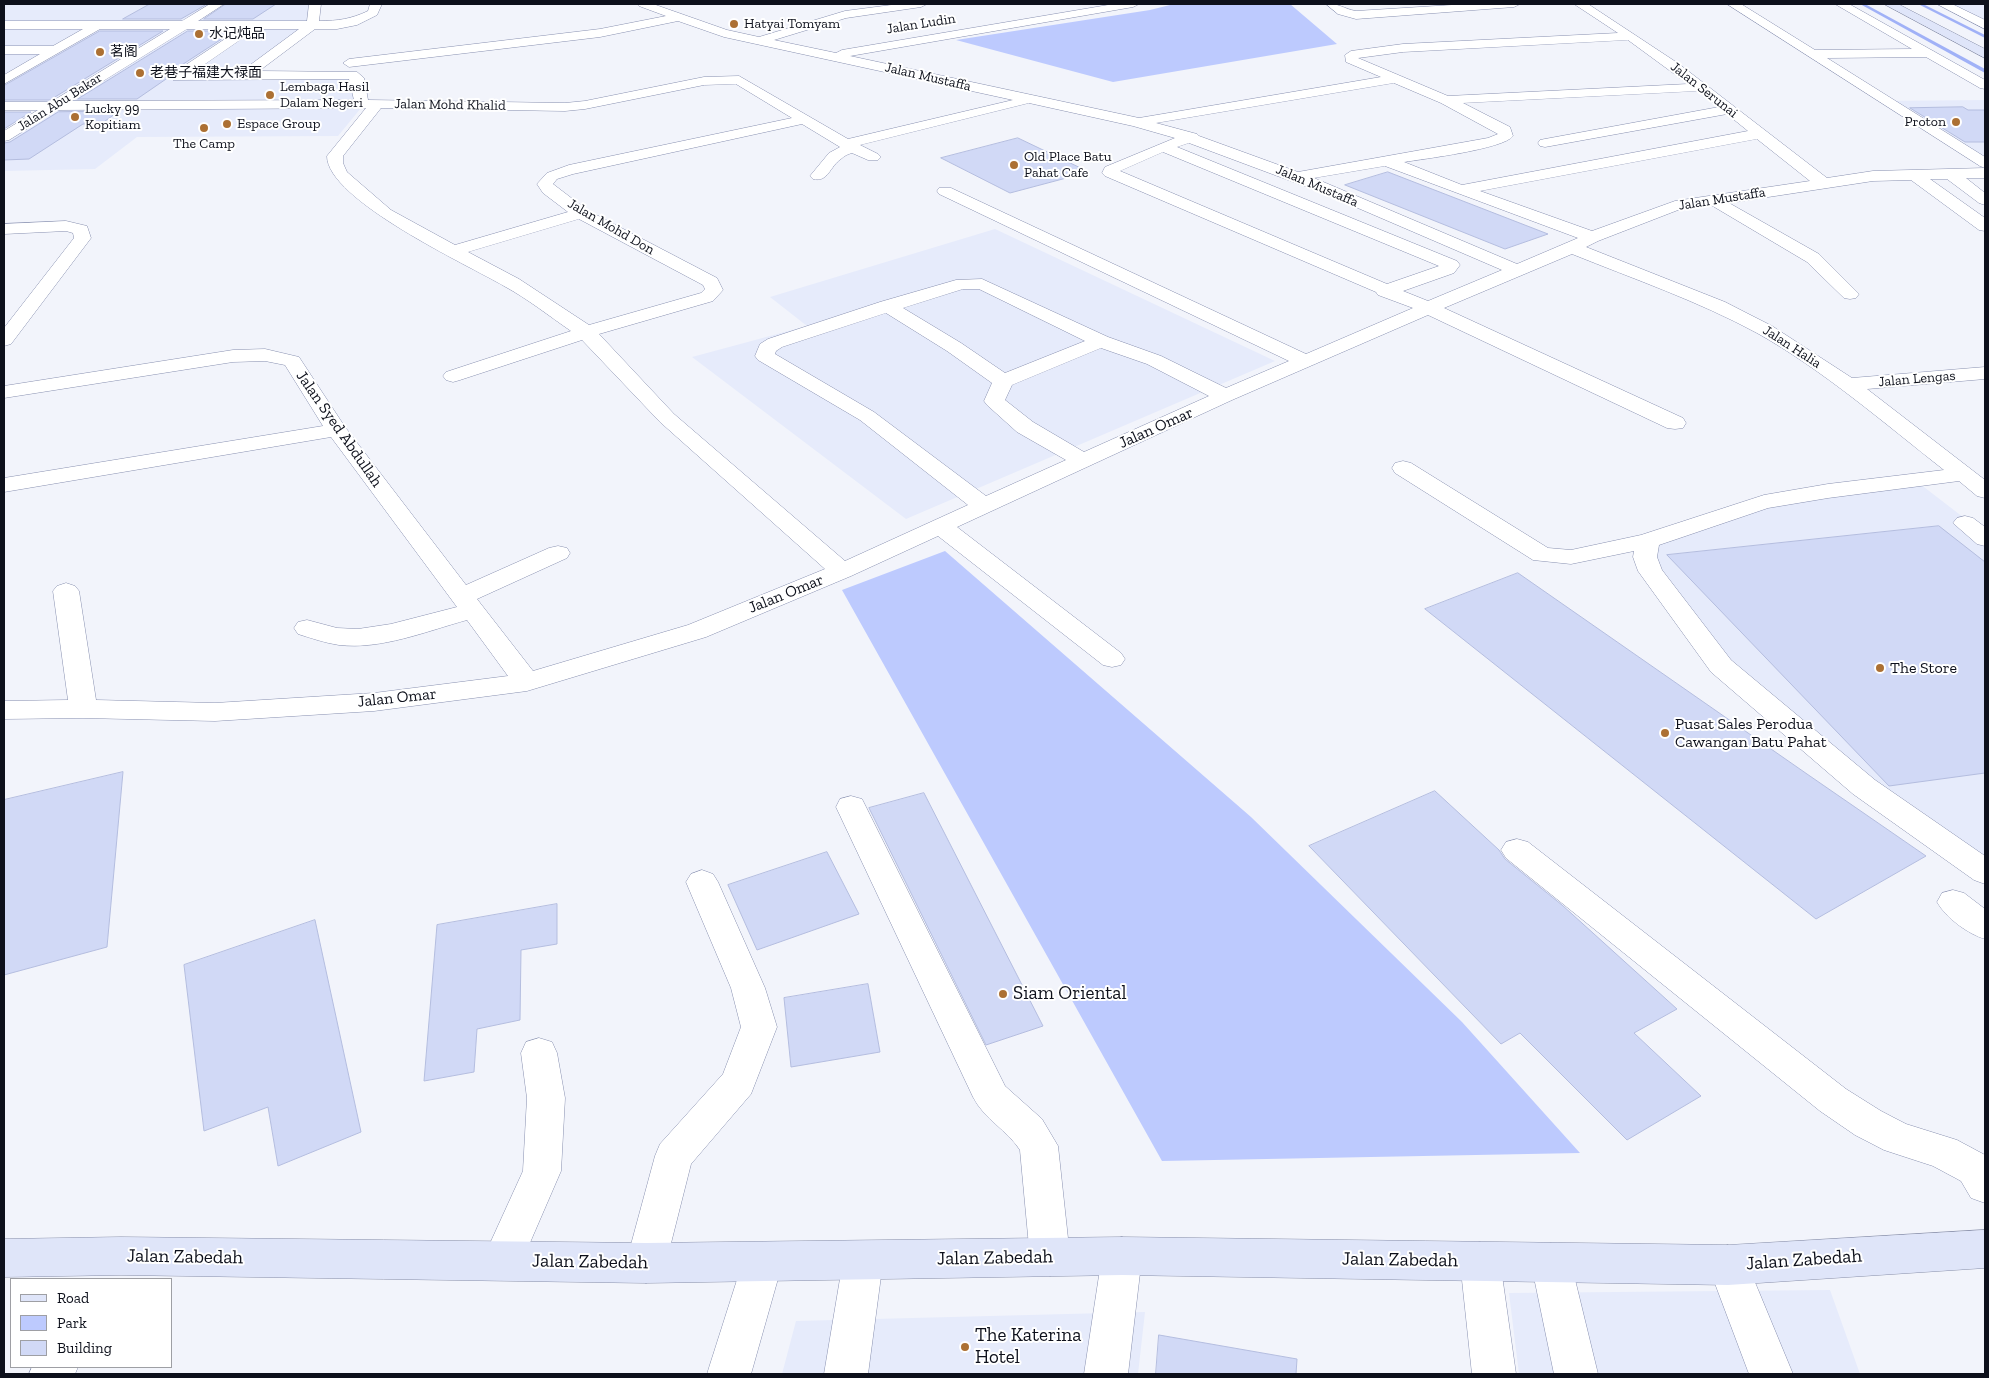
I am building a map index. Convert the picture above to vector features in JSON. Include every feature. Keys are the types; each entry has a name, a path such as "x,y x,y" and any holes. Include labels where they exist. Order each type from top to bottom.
{"main road":[{"path":"1890,4 1985,54"},
{"name":"Jalan Zabedah","path":"4,1258 114,1268 502,1261 646,1263 1122,1256 1728,1265 1985,1249"}],"street":[{"name":"Jalan Abu Bakar","path":"4,137 218,4"},
{"path":"245,75 313,24 315,4"},
{"path":"4,25 337,25 357,21 373,13 376,4"},
{"name":"Jalan Mustaffa","path":"643,4 757,47 779,45 833,55 1136,122 1192,137 1296,176 1517,270 1572,248 1592,237 1675,206 1873,176 1985,173"},
{"path":"757,47 837,17 921,4"},
{"name":"Jalan Ludin","path":"833,55 1133,4"},
{"path":"1332,4 1342,12 1356,15 1514,4"},
{"name":"Jalan Serunai","path":"1580,4 1602,16 1678,69 1758,134 1823,183"},
{"path":"1734,4 1985,163"},
{"path":"1841,4 1985,85"},
{"path":"1943,4 1985,25"},
{"path":"85,25 109,12"},
{"path":"349,63 600,33 645,26 679,17"},
{"path":"135,106 255,24"},
{"path":"6,77 100,25"},
{"path":"1296,176 1386,162 1492,142 1506,136 1505,130 1446,100 1358,63 1351,59 1351,54 1404,48 1630,36"},
{"path":"4,50 56,50"},
{"path":"1812,54 1930,54"},
{"path":"180,75 352,75 357,78 370,104 335,156 335,163 340,174 385,213 513,283 586,332 667,418 842,571"},
{"path":"1136,122 1394,79"},
{"name":"Jalan Mohd Khalid","path":"4,106 370,104 565,107 704,80 739,80 848,145 873,157"},
{"path":"1446,100 1699,87"},
{"path":"593,88 602,101"},
{"path":"818,176 837,154 848,145 1031,100"},
{"path":"1064,106 1087,102 1158,118"},
{"path":"1545,143 1728,110"},
{"name":"Jalan Mohd Don","path":"586,332 707,297 714,290 710,282 581,213 549,190 545,184 552,176 570,170 805,119"},
{"path":"1461,190 1758,134"},
{"path":"1192,137 1163,147 1110,170 1110,173 1384,291 1428,308 1674,423"},
{"path":"1163,147 1451,265 1448,269 1384,291"},
{"path":"1386,162 1592,237"},
{"path":"1949,173 1982,196"},
{"path":"1913,174 1985,226"},
{"path":"945,191 1307,362"},
{"path":"1713,200 1813,258 1850,294"},
{"path":"452,251 581,213"},
{"path":"4,229 66,226 81,230 83,238 4,340"},
{"name":"Jalan Halia","path":"1572,248 1743,317 1848,384 1985,491"},
{"name":"Jalan Omar","path":"4,710 224,711 374,702 527,682 697,631 842,571 1225,396 1517,270"},
{"path":"1412,281 1452,298"},
{"path":"984,506 867,416 765,356 767,348 775,343 887,306 962,284 982,284 1101,341 1154,360 1225,396"},
{"path":"887,306 954,347 1003,381"},
{"path":"453,376 586,332"},
{"path":"1082,461 1025,427 994,401 1003,381 1101,341"},
{"name":"Jalan Syed Abdullah","path":"4,392 233,356 265,355 292,361 336,430 527,682"},
{"name":"Jalan Lengas","path":"1848,384 1985,373"},
{"path":"4,485 336,430"},
{"path":"1403,468 1542,555 1571,557 1648,541 1764,502 1828,491 1963,474"},
{"path":"1964,523 1985,539"},
{"path":"941,527 1112,659"},
{"path":"1648,541 1645,557 1650,571 1721,666 1864,788 1985,872"},
{"path":"307,628 339,637 365,636 387,632 467,603 558,553"},
{"path":"66,591 82,709"},
{"path":"851,807 992,1097 1029,1131 1039,1146 1050,1257"},
{"path":"1517,850 1833,1100 1868,1123 1898,1138 1943,1152 1975,1169 1985,1185"},
{"path":"646,1263 674,1156 738,1083 759,1028 748,988 702,882"},
{"path":"1953,902 1985,926"},
{"path":"502,1261 542,1171 546,1098 539,1053"},
{"path":"1106,1374 1122,1256"},
{"path":"729,1374 763,1261"},
{"path":"846,1374 863,1261"},
{"path":"1480,1261 1494,1374"},
{"path":"1551,1263 1576,1374"},
{"path":"1728,1265 1771,1374"}],"shaded area":[{"path":"4,4 319,4 317,23 252,73 357,75 366,102 338,136 137,137 95,169 4,171 4,142 67,103 4,102"},
{"path":"1937,4 1985,4 1985,29"},
{"path":"1985,100 1985,168 1880,101"},
{"path":"995,229 1275,361 906,519 692,357 807,326 770,297"},
{"name":"The Store","path":"1920,484 1985,534 1985,880 1859,792 1640,570 1658,543 1774,505"},
{"path":"1830,1290 1860,1374 1519,1374 1509,1293"},
{"name":"The Katerina Hotel","path":"1145,1312 1138,1374 782,1374 796,1321"}],"green space":[{"path":"1174,4 1290,4 1337,44 1113,82 956,40 1150,10"},
{"path":"945,551 1251,817 1462,1022 1580,1153 1162,1161 842,590"}],"building":[{"path":"150,4 207,4 181,19 123,19"},
{"path":"226,4 276,4 253,19 204,19"},
{"path":"100,31 163,31 50,100 4,100 4,86"},
{"path":"188,31 234,31 174,70 169,77 137,99 78,99"},
{"name":"Proton","path":"1963,107 1968,110 1985,110 1985,142 1965,142 1910,108"},
{"path":"119,111 101,124 83,124 29,159 4,160 4,143 10,142 58,112"},
{"path":"4,112 31,112 4,129"},
{"name":"Old Place Batu Pahat Cafe","path":"1018,138 1089,172 1010,193 941,158"},
{"path":"1388,172 1548,234 1505,249 1345,185"},
{"name":"The Store","path":"1939,526 1985,562 1985,773 1889,786 1667,555"},
{"name":"Pusat Sales Perodua Cawangan Batu Pahat","path":"1518,573 1926,856 1816,919 1425,609"},
{"path":"123,772 107,947 4,975 4,800"},
{"path":"1435,791 1499,850 1505,859 1562,905 1677,1009 1634,1033 1701,1096 1627,1140 1520,1033 1501,1044 1309,846"},
{"path":"924,793 1043,1026 986,1045 869,808"},
{"path":"827,852 859,914 757,950 728,885"},
{"path":"557,904 557,944 521,950 520,1020 477,1029 474,1072 424,1081 437,925"},
{"path":"315,920 361,1132 278,1166 268,1107 204,1131 184,965"},
{"path":"868,984 880,1052 791,1067 784,998"},
{"path":"1159,1335 1297,1359 1296,1374 1156,1374"}],"waterway":[{"path":"1862,4 1985,71"},
{"path":"1920,4 1985,37"}],"place":[{"name":"Hatyai Tomyam","path":"734,24"},
{"name":"水记炖品","path":"199,34"},
{"name":"茗阁","path":"100,52"},
{"name":"老巷子福建大禄面","path":"140,73"},
{"name":"Lembaga Hasil Dalam Negeri","path":"270,95"},
{"name":"Lucky 99 Kopitiam","path":"75,117"},
{"name":"Proton","path":"1956,122"},
{"name":"Espace Group","path":"227,124"},
{"name":"The Camp","path":"204,128"},
{"name":"Old Place Batu Pahat Cafe","path":"1014,165"},
{"name":"The Store","path":"1880,668"},
{"name":"Pusat Sales Perodua Cawangan Batu Pahat","path":"1665,733"},
{"name":"Siam Oriental","path":"1003,994"},
{"name":"The Katerina Hotel","path":"965,1347"}]}
